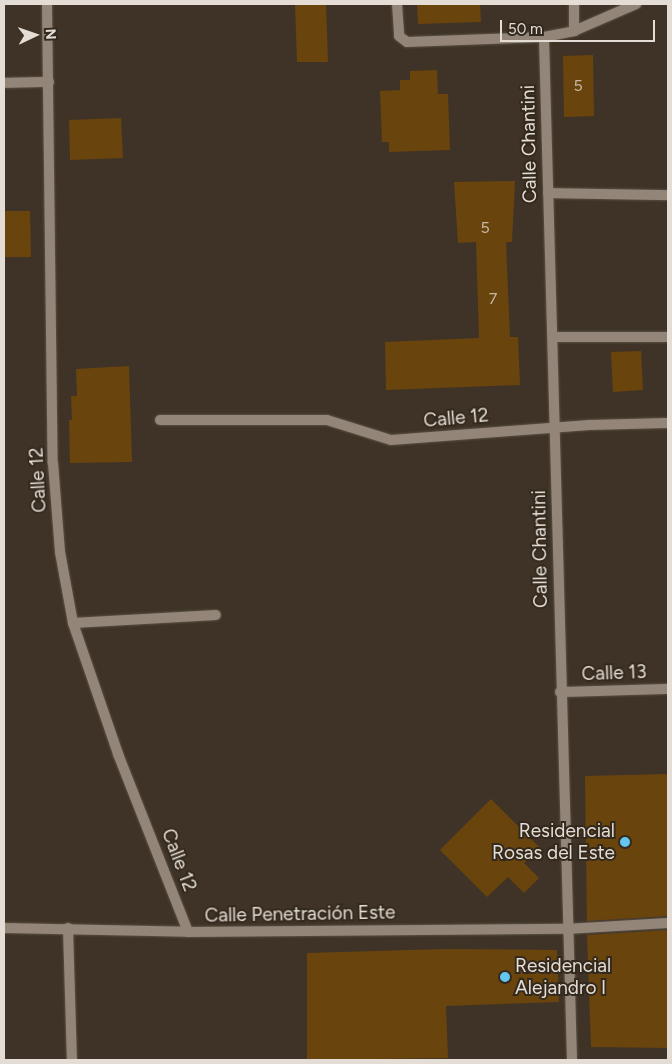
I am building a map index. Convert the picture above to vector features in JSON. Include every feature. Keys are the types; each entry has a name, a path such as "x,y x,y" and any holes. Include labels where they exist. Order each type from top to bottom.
{"street":[{"name":"Calle 12","path":"47,4 53,463 60,552 73,622 118,754 188,932"},
{"path":"397,4 399,36 407,42 544,37 574,31 636,4"},
{"path":"574,4 574,31"},
{"name":"Calle Chantini","path":"544,37 556,428 566,929 572,1060"},
{"path":"4,83 49,82"},
{"path":"548,192 668,195"},
{"path":"553,337 668,337"},
{"name":"Calle 12","path":"160,420 327,420 391,440 556,428 668,423"},
{"path":"73,622 216,615"},
{"name":"Calle 13","path":"560,692 668,689"},
{"name":"Calle Penetración Este","path":"4,928 188,932 566,929 668,923"},
{"path":"68,928 72,1060"}],"building":[{"path":"295,4 326,4 328,62 297,62"},
{"path":"417,4 480,4 481,22 418,24"},
{"path":"593,55 594,116 564,117 563,56"},
{"path":"437,70 438,94 448,94 450,150 389,152 389,142 382,142 380,91 400,90 400,80 410,80 410,71"},
{"path":"121,118 123,158 70,160 69,120"},
{"path":"515,181 512,242 506,242 510,337 518,337 520,385 386,390 385,342 479,338 476,242 458,243 454,182"},
{"path":"4,211 30,211 31,257 4,257"},
{"path":"641,351 643,390 613,392 611,352"},
{"path":"129,366 132,462 70,463 69,420 72,420 71,396 77,396 76,369"},
{"name":"Residencial Rosas del Este","path":"668,774 668,916 587,921 585,776"},
{"path":"491,799 539,847 524,863 539,878 524,893 508,877 487,897 440,850"},
{"path":"668,930 668,1048 591,1047 587,935"},
{"path":"444,949 557,950 559,1002 446,1006 448,1058 307,1060 307,953"}],"place":[{"name":"Residencial Rosas del Este","path":"625,842"},
{"name":"Residencial Alejandro I","path":"505,977"}]}
